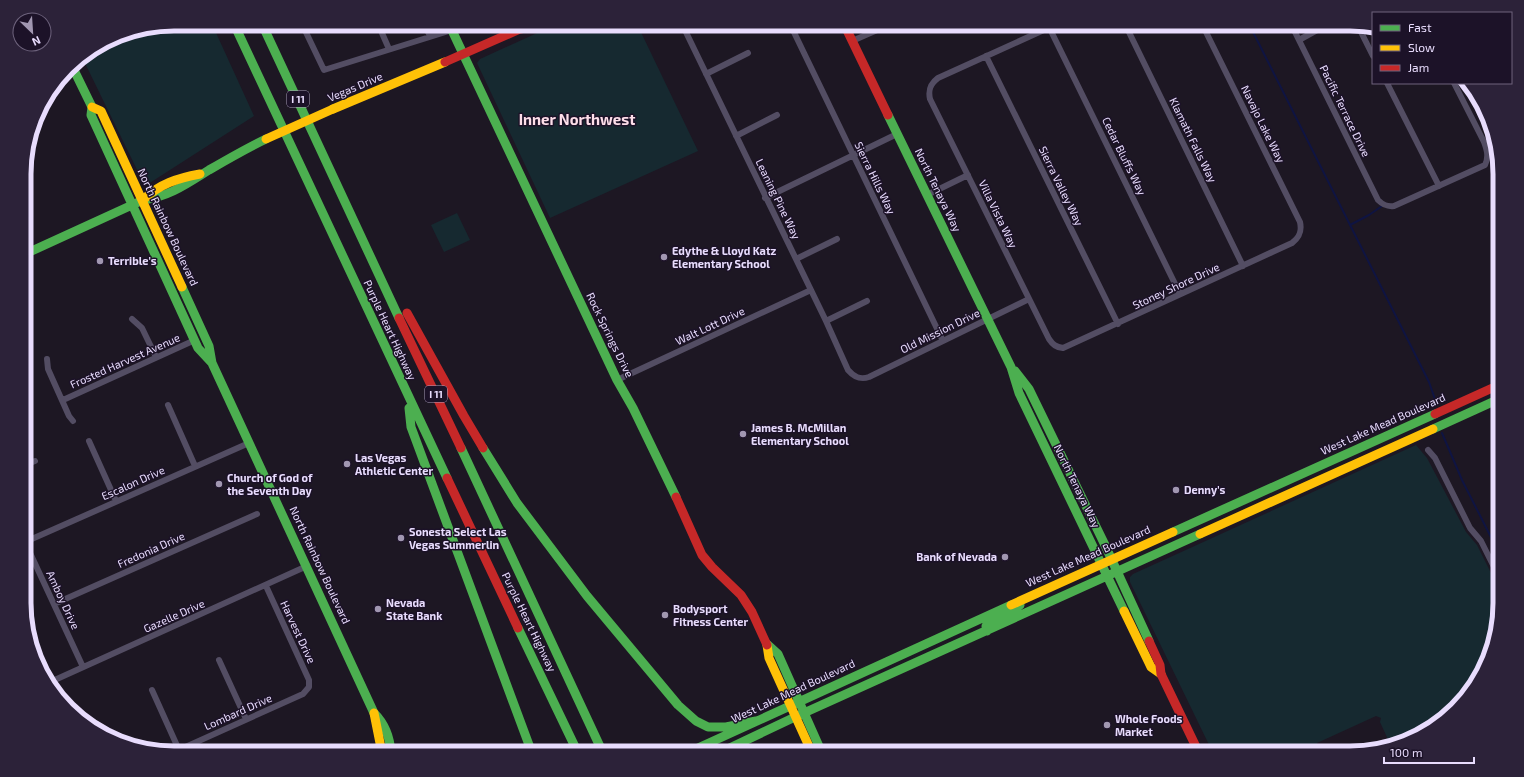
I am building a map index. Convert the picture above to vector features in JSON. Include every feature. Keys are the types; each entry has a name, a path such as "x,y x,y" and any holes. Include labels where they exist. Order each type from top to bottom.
{"main road":[{"name":"Purple Heart Highway","path":"237,31 407,395 575,746"},
{"name":"Purple Heart Highway","path":"265,31 600,746"},
{"name":"Rock Springs Drive","path":"452,31 617,380 633,408 702,555 712,568 745,601 767,644 769,658 809,746"},
{"name":"Vegas Drive","path":"31,251 133,205 142,200 152,190 180,177 203,174 251,146 333,109 463,55 513,31"},
{"name":"North Tenaya Way","path":"847,31 1011,367 1019,394 1107,577 1151,667 1161,674"},
{"name":"North Rainbow Boulevard","path":"75,71 92,107 91,115 198,348 212,363"},
{"name":"North Rainbow Boulevard","path":"92,107 101,111 209,346 212,363 374,713 383,721 390,746"},
{"path":"333,174 377,250 410,320 492,462 526,516 587,596 686,714 708,727 726,727 756,722"},
{"name":"North Tenaya Way","path":"1011,367 1028,389 1059,450 1160,664 1161,674 1196,746"},
{"name":"West Lake Mead Boulevard","path":"703,746 1111,558 1241,502 1493,387"},
{"path":"1019,394 1034,410 1039,410"},
{"path":"407,395 411,427 529,746"},
{"path":"1423,434 1413,435 1412,430 1454,411 1462,402"},
{"path":"734,746 1493,402"},
{"path":"1033,423 1038,424 1059,450"},
{"path":"1356,465 1374,449 1401,436 1406,429 1405,427"},
{"path":"1241,502 1247,514"},
{"path":"987,631 986,626 988,623 1009,613 1036,593"},
{"path":"949,648 957,638 978,628 981,618"},
{"path":"909,666 908,662 911,658 930,649 944,634"},
{"name":"Rock Springs Drive","path":"767,644 778,654 819,746"},
{"path":"861,688 876,675 902,662 902,654"},
{"name":"North Rainbow Boulevard","path":"374,713 374,725 381,746"}],"street":[{"path":"305,31 324,70 430,36 441,31"},
{"path":"381,31 389,49"},
{"path":"428,31 430,36"},
{"name":"Leaning Pine Way","path":"685,31 765,198 826,321 848,370 852,375 859,378"},
{"name":"Sierra Hills Way","path":"793,31 943,341"},
{"path":"852,41 875,31"},
{"path":"986,56 1040,31"},
{"name":"Cedar Bluffs Way","path":"1051,31 1180,294"},
{"name":"Klamath Falls Way","path":"1128,31 1244,266"},
{"name":"Navajo Lake Way","path":"1205,31 1300,222 1300,234"},
{"name":"Pacific Terrace Drive","path":"1294,31 1378,200 1382,205 1389,207 1394,206 1439,186"},
{"path":"1299,40 1315,31"},
{"path":"1361,31 1372,54"},
{"path":"706,74 748,53"},
{"name":"Villa Vista Way","path":"986,56 938,78 930,86 930,99 1049,340 1057,347"},
{"name":"Sierra Valley Way","path":"986,56 1118,324"},
{"path":"1388,84 1439,186 1481,167 1488,159 1484,142 1455,84"},
{"path":"736,136 777,115"},
{"path":"765,198 897,134"},
{"path":"928,195 968,175"},
{"name":"Stoney Shore Drive","path":"1057,347 1063,348 1069,346 1244,266 1292,243 1300,234"},
{"path":"796,259 837,239"},
{"name":"Walt Lott Drive","path":"617,380 811,290"},
{"name":"Old Mission Drive","path":"859,378 869,377 1029,299"},
{"path":"826,321 867,301"},
{"path":"132,319 142,328 156,357"},
{"name":"Frosted Harvest Avenue","path":"62,400 195,340"},
{"path":"47,359 48,369 69,416 73,421"},
{"path":"168,405 195,466"},
{"path":"89,441 116,501"},
{"name":"Escalon Drive","path":"31,539 249,443"},
{"path":"1428,450 1435,458 1470,528 1480,541 1493,566"},
{"path":"31,463 35,461"},
{"name":"Fredonia Drive","path":"54,604 257,514"},
{"name":"Amboy Drive","path":"31,555 83,667"},
{"name":"Gazelle Drive","path":"54,680 266,586 307,566"},
{"name":"Harvest Drive","path":"266,586 309,680 309,687"},
{"path":"220,660 246,719"},
{"name":"Lombard Drive","path":"188,746 303,694 309,687"},
{"path":"152,690 177,746"}],"shaded area":[{"path":"165,31 215,31 254,116 145,186 85,63 102,50 137,36"},
{"path":"542,31 640,31 698,151 550,218 477,63 480,59"},
{"path":"457,213 470,240 444,252 431,225"},
{"path":"1416,445 1427,458 1466,532 1477,545 1493,577 1492,622 1482,658 1474,674 1458,697 1444,711 1429,722 1405,735 1388,741 1380,722 1381,718 1376,716 1317,743 1318,746 1210,746 1130,582 1130,577 1133,574"}],"waterway":[{"path":"1253,31 1429,382 1437,405"},
{"path":"1350,225 1382,206"},
{"path":"1442,433 1462,480 1493,541"}],"traffic: fast":[{"path":"237,31 447,478"},
{"path":"265,31 399,318"},
{"path":"452,31 617,380 633,408 676,497"},
{"path":"75,71 92,107 91,115 198,348 211,362"},
{"path":"888,115 1011,367 1019,393 1124,611"},
{"path":"31,251 143,200 170,193 266,139"},
{"path":"182,287 209,346 212,363 374,713 386,731 390,746"},
{"path":"1015,371 1029,389 1104,543 1149,641"},
{"path":"1433,429 1493,402"},
{"path":"409,408 411,427 529,746"},
{"path":"1173,532 1435,414"},
{"path":"461,448 600,746"},
{"path":"483,448 517,503 587,596 678,705 696,721 708,727 726,727 756,721"},
{"path":"734,746 1200,534"},
{"path":"702,746 1011,605"},
{"path":"987,631 986,626 988,623 1009,613 1020,605"},
{"path":"518,628 575,746"},
{"path":"767,644 778,654 819,746"}],"traffic: slow":[{"path":"333,109 445,62"},
{"path":"92,107 101,111 182,287"},
{"path":"266,139 333,109"},
{"path":"143,200 149,194 169,182 200,174"},
{"path":"1200,534 1433,429"},
{"path":"1011,605 1173,532"},
{"path":"1124,611 1151,667 1161,674"},
{"path":"767,645 769,658 809,746"},
{"path":"374,713 381,746"}],"traffic: jam":[{"path":"445,62 515,31"},
{"path":"847,31 888,115"},
{"path":"407,313 483,448"},
{"path":"399,318 461,448"},
{"path":"1435,414 1493,388"},
{"path":"447,478 518,628"},
{"path":"676,497 702,555 712,567 741,595 752,612 767,645"},
{"path":"1149,641 1160,665 1161,674 1196,746"}],"place":[{"name":"Edythe & Lloyd Katz Elementary School","path":"664,257"},
{"name":"Terrible's","path":"100,261"},
{"name":"James B. McMillan Elementary School","path":"743,434"},
{"name":"Las Vegas Athletic Center","path":"347,464"},
{"name":"Church of God of the Seventh Day","path":"219,484"},
{"name":"Denny's","path":"1176,490"},
{"name":"Sonesta Select Las Vegas Summerlin","path":"401,538"},
{"name":"Bank of Nevada","path":"1005,557"},
{"name":"Nevada State Bank","path":"378,609"},
{"name":"Bodysport Fitness Center","path":"665,615"},
{"name":"Whole Foods Market","path":"1107,725"}],"district":[{"name":"Inner Northwest","path":"577,120"}]}
